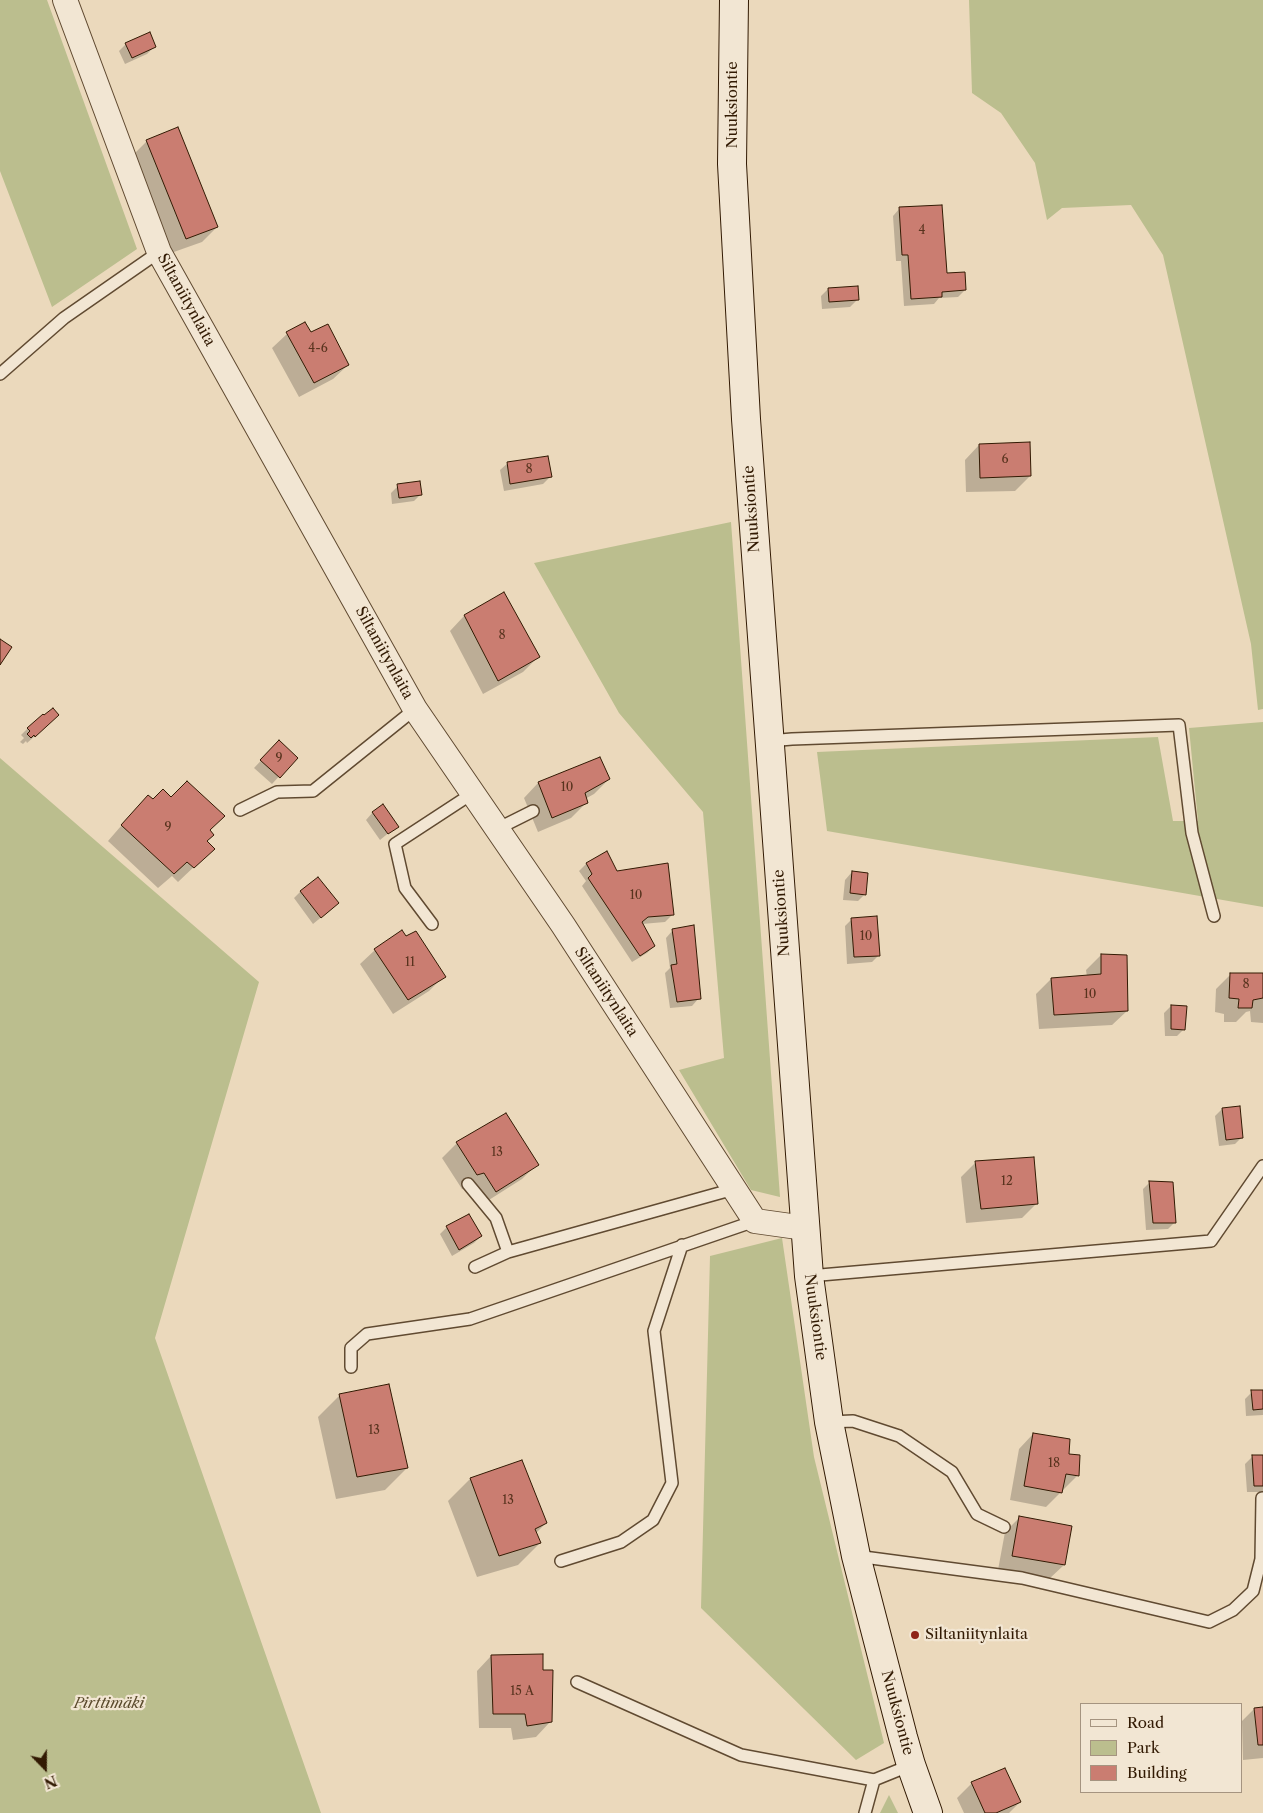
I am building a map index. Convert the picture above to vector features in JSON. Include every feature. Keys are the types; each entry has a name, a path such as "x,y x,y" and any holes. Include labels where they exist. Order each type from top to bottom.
{"street":[{"name":"Siltaniitynlaita","path":"65,0 159,252 415,709 563,926 755,1221"},
{"name":"Nuuksiontie","path":"734,0 732,164 746,419 809,1276 829,1422 856,1556 911,1765 928,1813"},
{"path":"755,1221 805,1228"}],"lane":[{"path":"0,374 64,318 159,252"},
{"path":"240,810 277,792 313,791 415,709"},
{"path":"769,741 1179,724 1192,833 1214,916"},
{"path":"432,924 405,888 395,844 473,793"},
{"path":"497,829 533,812"},
{"path":"809,1276 1211,1241 1263,1166"},
{"path":"468,1184 496,1218 508,1252"},
{"path":"476,1267 508,1252 734,1189"},
{"path":"351,1367 351,1348 367,1334 470,1319 755,1221"},
{"path":"561,1562 621,1542 653,1520 672,1483 654,1331 682,1246"},
{"path":"829,1422 853,1421 899,1436 952,1472 977,1514 1004,1527"},
{"path":"856,1556 1022,1578 1209,1622 1233,1610 1253,1591 1261,1559 1262,1498"},
{"path":"576,1682 741,1755 874,1780 911,1765"},
{"path":"865,1813 874,1780"}],"green space":[{"path":"0,0 47,0 137,249 52,307 0,171"},
{"path":"969,0 1263,0 1263,709 1258,710 1251,644 1163,255 1131,205 1062,208 1047,220 1035,163 1001,113 972,93"},
{"path":"731,522 780,1197 751,1190 679,1070 724,1058 703,812 619,713 534,563"},
{"path":"1263,722 1263,907 827,831 817,752 1158,737 1173,821 1198,821 1189,728"},
{"name":"Pirttimäki","path":"0,758 259,982 155,1338 321,1813 0,1813"},
{"path":"782,1238 814,1457 884,1743 856,1760 701,1608 710,1256"},
{"path":"889,1795 898,1813 880,1813"}],"building":[{"path":"150,32 156,47 132,58 125,43"},
{"path":"178,127 218,227 186,239 146,140"},
{"path":"942,205 947,273 965,272 966,290 942,292 942,297 911,299 908,255 902,255 899,207"},
{"path":"858,286 859,300 829,302 828,288"},
{"path":"305,322 311,332 328,324 349,365 314,383 286,332"},
{"path":"1030,442 1031,476 980,478 979,444"},
{"path":"548,456 552,477 510,484 507,462"},
{"path":"420,481 422,495 399,498 397,484"},
{"path":"504,592 540,657 498,681 464,615"},
{"path":"0,639 12,647 0,665"},
{"path":"53,708 59,715 35,737 34,735 31,738 27,734 30,731 27,728"},
{"path":"279,740 298,758 280,778 260,760"},
{"path":"600,757 610,779 585,793 588,803 552,818 538,782"},
{"path":"187,781 225,816 210,830 214,835 207,841 215,849 194,868 187,862 174,874 121,825 148,795 153,799 163,789 171,797"},
{"path":"383,804 399,827 388,834 372,812"},
{"path":"607,851 617,871 668,863 674,915 648,917 642,922 655,946 640,956 588,878 592,874 586,863"},
{"path":"852,871 868,873 866,895 850,893"},
{"path":"318,877 339,903 321,918 300,891"},
{"path":"877,916 880,956 854,957 851,918"},
{"path":"694,925 701,999 677,1002 671,965 677,964 672,929"},
{"path":"402,930 406,936 416,931 446,977 408,1000 374,949"},
{"path":"1101,954 1127,955 1128,1011 1054,1015 1051,978 1101,974"},
{"path":"1230,973 1263,973 1263,998 1253,1000 1252,1008 1238,1008 1239,999 1229,998"},
{"path":"1171,1005 1187,1006 1185,1030 1171,1029"},
{"path":"1240,1106 1243,1138 1226,1140 1222,1108"},
{"path":"506,1113 539,1165 496,1192 484,1173 477,1175 456,1142"},
{"path":"1034,1157 1038,1204 981,1209 975,1161"},
{"path":"1149,1181 1173,1182 1176,1223 1153,1223"},
{"path":"469,1214 482,1236 459,1250 446,1226"},
{"path":"389,1384 408,1468 357,1477 339,1394"},
{"path":"1251,1390 1263,1390 1263,1409 1253,1410"},
{"path":"1033,1433 1070,1439 1069,1454 1080,1455 1079,1476 1066,1474 1062,1493 1024,1486"},
{"path":"1252,1455 1263,1455 1263,1486 1254,1486"},
{"path":"522,1460 547,1523 535,1529 541,1543 499,1556 470,1478"},
{"path":"1019,1516 1072,1526 1065,1565 1012,1556"},
{"path":"543,1654 543,1670 553,1670 552,1722 527,1726 525,1714 493,1714 491,1655"},
{"path":"1263,1707 1263,1745 1258,1745 1254,1708"},
{"path":"1005,1768 1021,1802 996,1813 985,1813 971,1782"}],"place":[{"name":"Siltaniitynlaita","path":"915,1635"}]}
